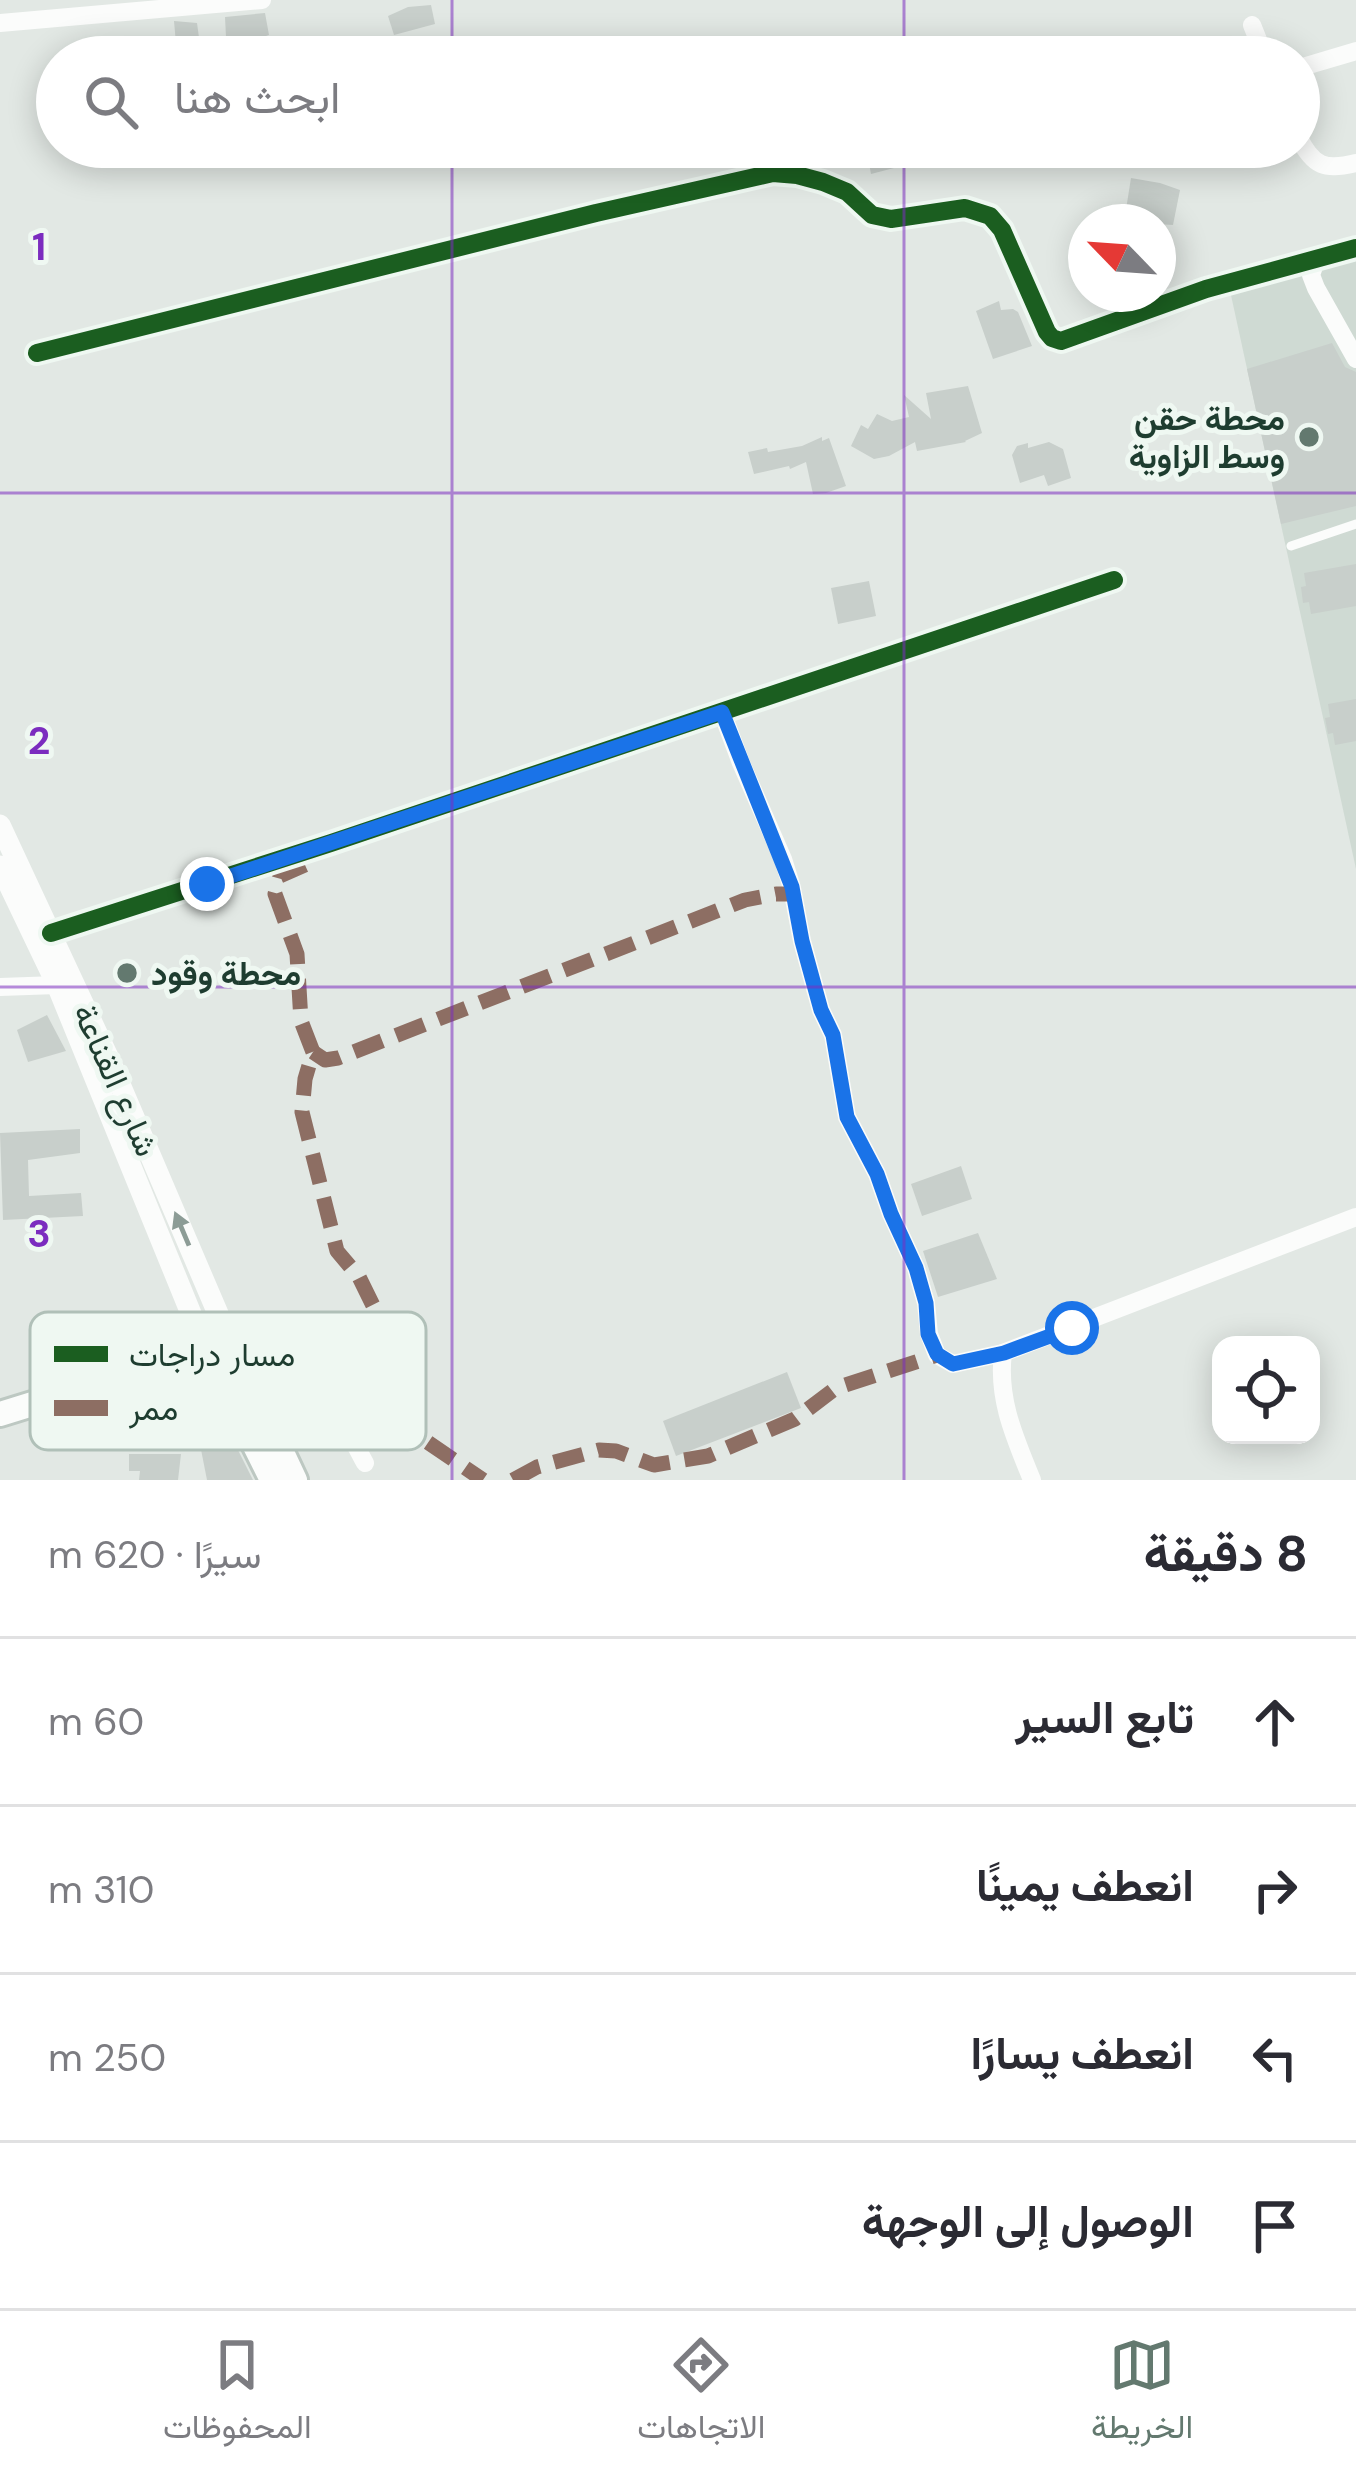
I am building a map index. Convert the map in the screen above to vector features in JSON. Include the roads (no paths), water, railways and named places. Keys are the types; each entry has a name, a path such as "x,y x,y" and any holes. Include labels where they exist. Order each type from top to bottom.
{"main road":[{"path":"0,1414 30,1405"},
{"path":"260,1450 272,1480"},
{"path":"281,1450 295,1480"}],"street":[{"path":"0,22 262,0"},
{"path":"1252,25 1256,36"},
{"path":"1320,62 1356,51"},
{"path":"1320,164 1337,168 1356,163"},
{"path":"37,353 773,173 823,182 847,192 872,215 891,219 964,208 990,215 1002,230 1048,332 1061,341 1206,289 1356,248"},
{"path":"1317,258 1311,275 1316,288 1356,359"},
{"path":"51,933 1114,580"},
{"path":"722,712 783,859 821,1010 833,1035 847,1117 916,1268 928,1334 937,1354 953,1364 1004,1353 1356,1217"},
{"name":"شارع القناعة","path":"0,825 110,1061 205,1312"},
{"name":"شارع القناعة","path":"0,866 203,1312"},
{"path":"0,987 56,985"},
{"path":"1004,1353 1005,1407 1032,1480"},
{"path":"355,1450 377,1480"},
{"path":"358,1450 365,1463"}],"lane":[{"path":"1291,546 1356,524"}],"place":[{"name":"محطة حقن وسط الزاوية","path":"1309,437"},
{"name":"محطة وقود","path":"127,973"}]}
